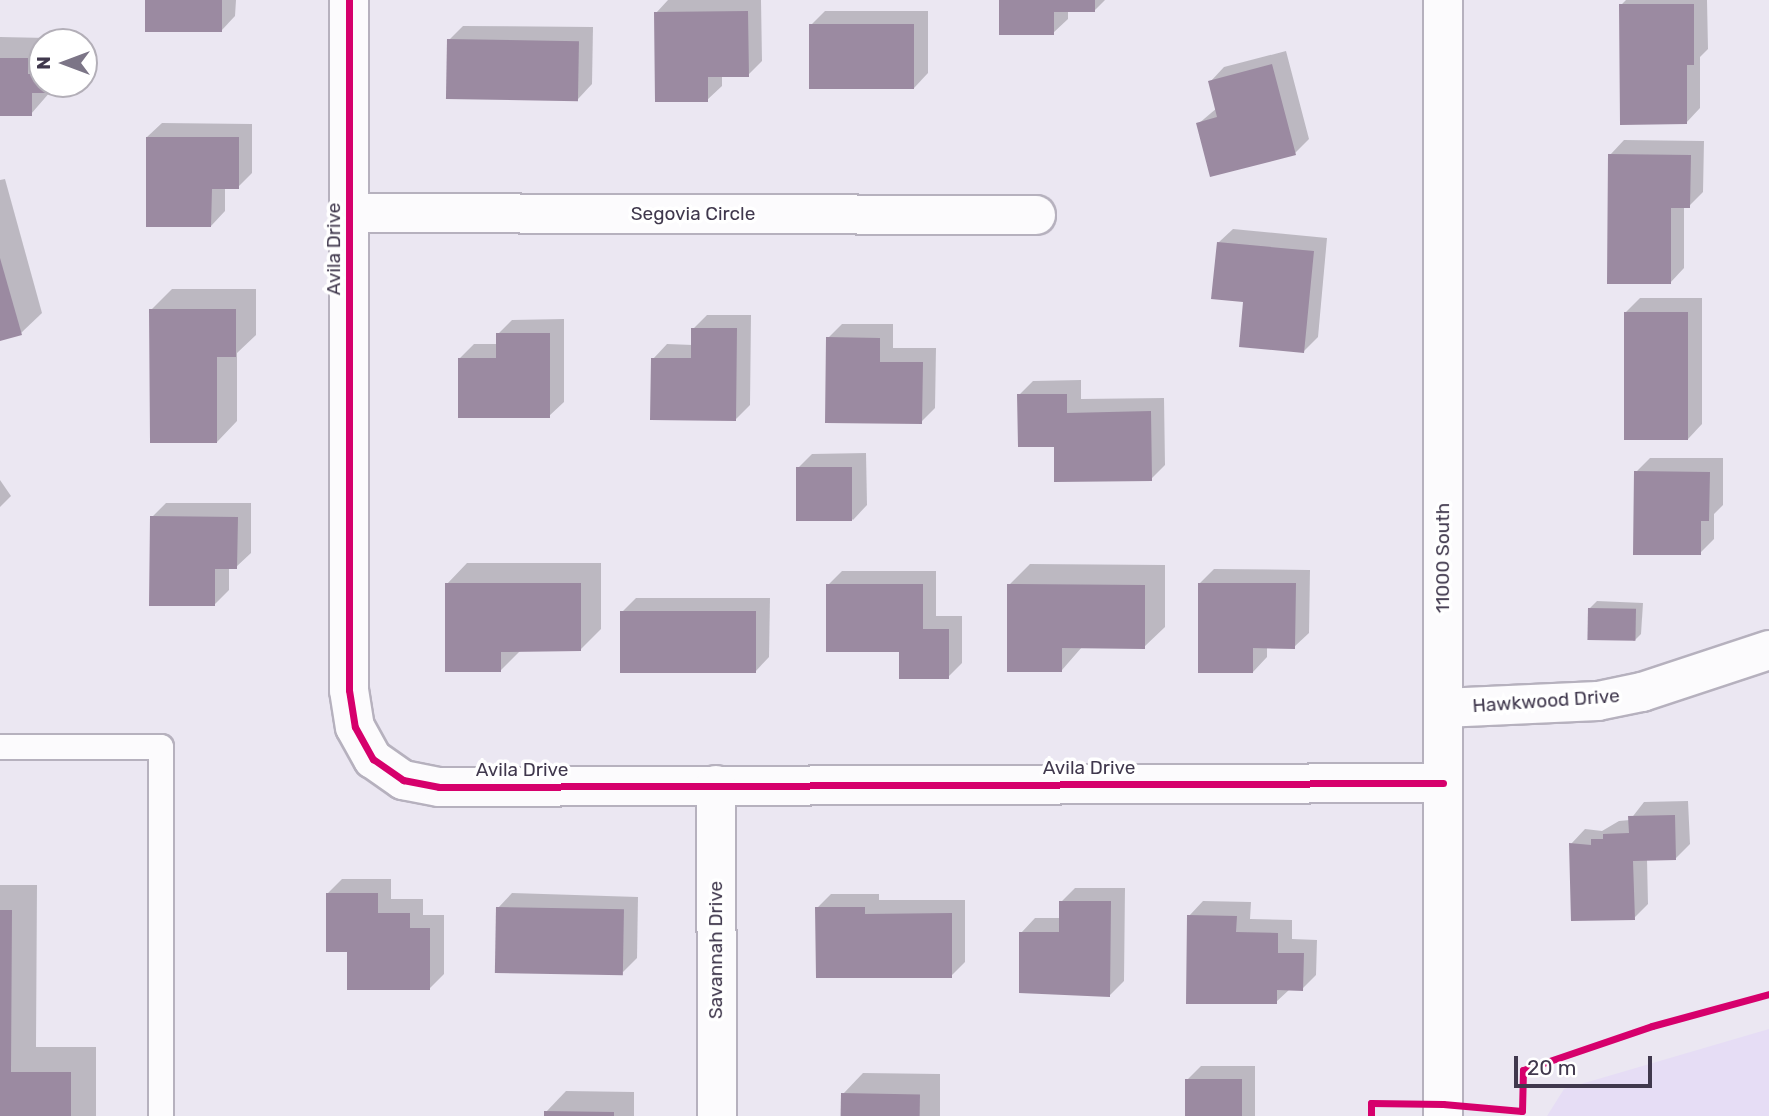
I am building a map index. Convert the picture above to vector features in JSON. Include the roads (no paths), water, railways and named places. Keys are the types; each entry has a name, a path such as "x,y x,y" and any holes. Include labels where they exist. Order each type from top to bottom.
{"street":[{"name":"Avila Drive","path":"349,0 349,690 355,727 373,759 403,780 439,787 1443,783"},
{"name":"11000 South","path":"1443,0 1443,1116"},
{"name":"Segovia Circle","path":"349,213 1037,215"},
{"name":"Hawkwood Drive","path":"1443,708 1598,701 1642,692 1769,650"},
{"name":"Savannah Drive","path":"716,785 717,1116"}],"lane":[{"path":"0,747 161,747 161,1116"}]}
